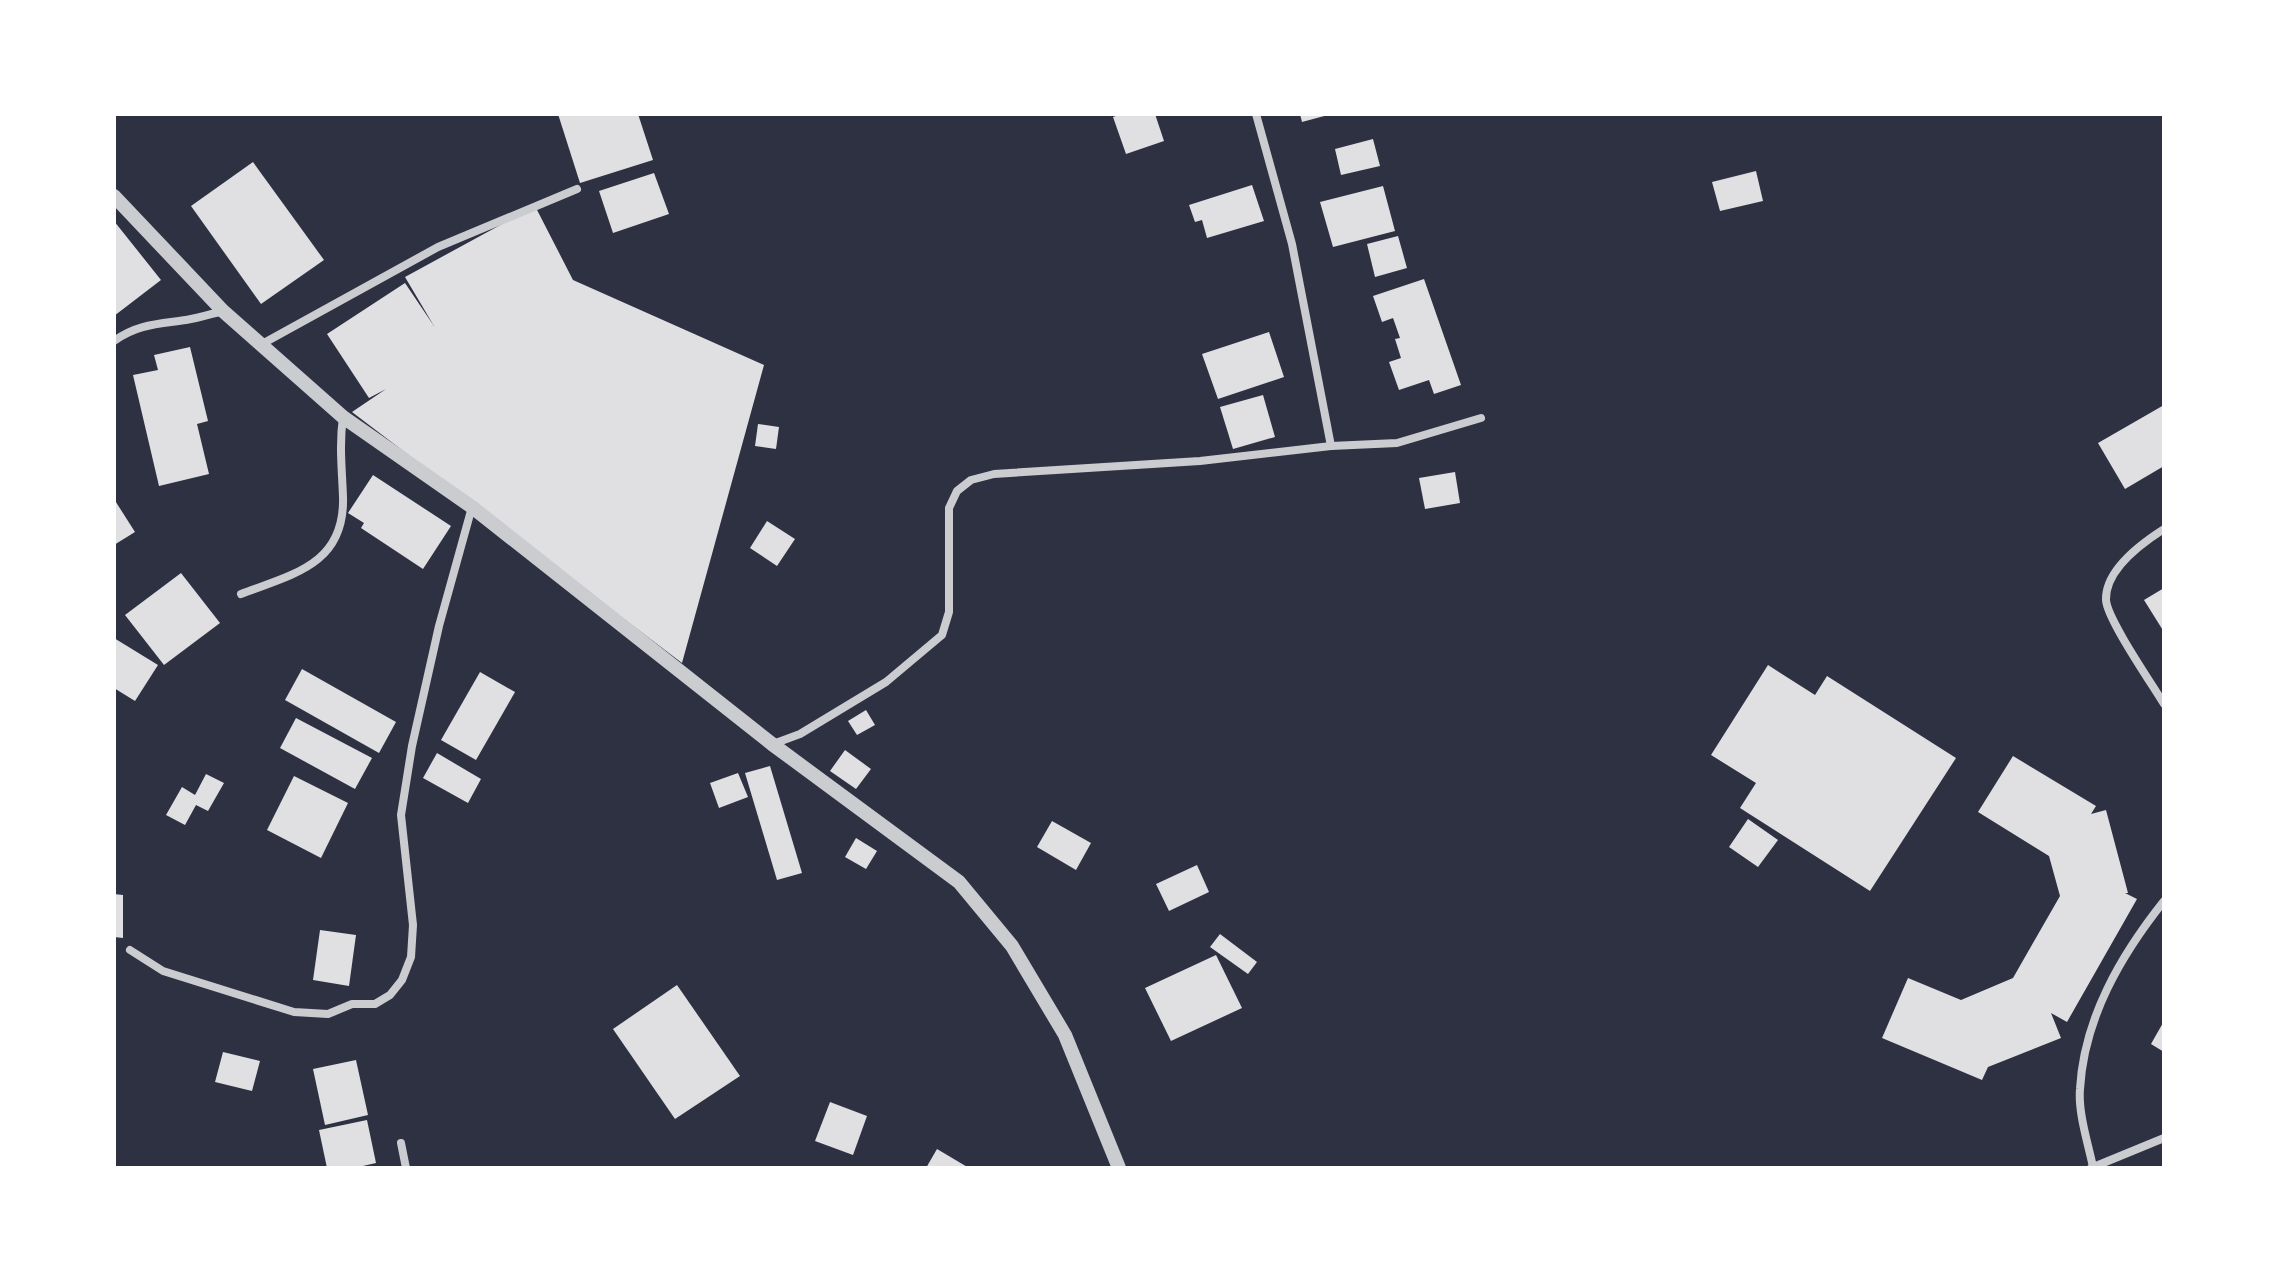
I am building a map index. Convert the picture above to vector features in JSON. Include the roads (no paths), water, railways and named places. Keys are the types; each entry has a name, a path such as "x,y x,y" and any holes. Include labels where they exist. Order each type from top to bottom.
{"street":[{"path":"1256,114 1292,244 1331,446"},
{"path":"262,344 438,247 577,189"},
{"path":"114,196 223,311 343,417 472,507 772,744 959,882 1012,946 1065,1035 1119,1168"},
{"path":"114,341 132,329 157,322 187,320 223,311"},
{"path":"241,594 315,562 337,539 342,523 339,444 343,417"},
{"path":"772,744 800,734 886,682 942,635 949,612 949,508 957,491 971,480 994,474 1200,461 1331,446 1397,443 1481,418"},
{"path":"130,950 163,971 294,1012 328,1014 352,1004 375,1004 390,995 402,980 411,957 413,925 401,815 412,746 439,626 472,507"},
{"path":"2164,529 2145,541 2128,558 2115,574 2106,598 2116,624 2164,704"},
{"path":"2164,901 2139,933 2099,1003 2086,1045 2079,1092 2092,1168 2164,1138"},
{"path":"401,1143 406,1168"}]}
